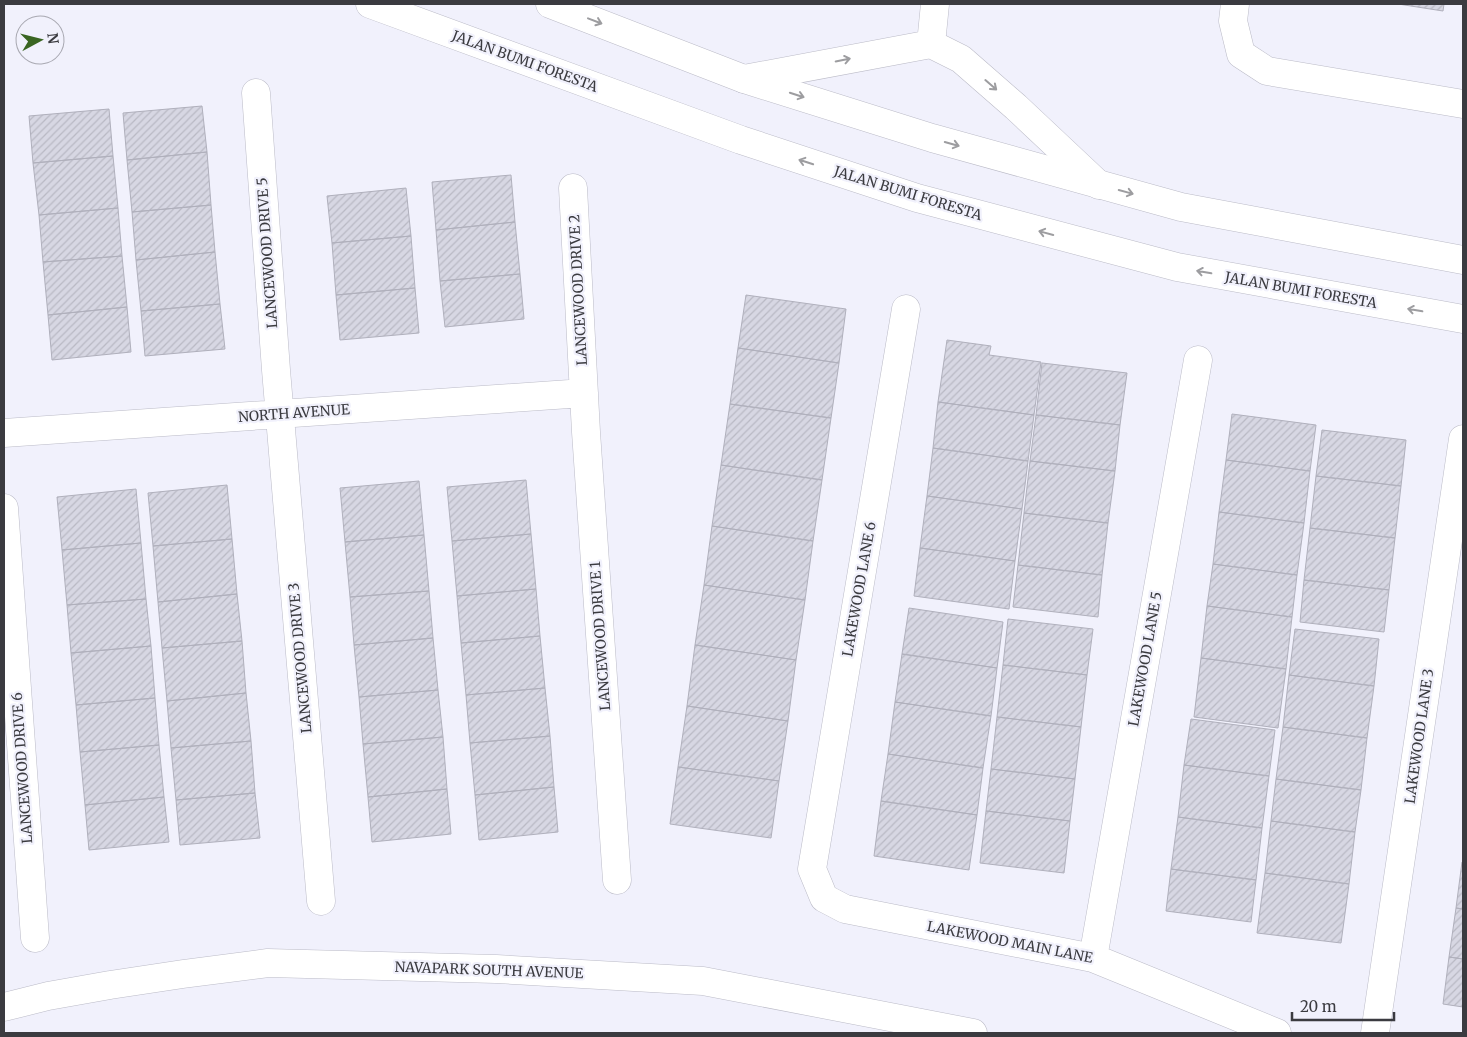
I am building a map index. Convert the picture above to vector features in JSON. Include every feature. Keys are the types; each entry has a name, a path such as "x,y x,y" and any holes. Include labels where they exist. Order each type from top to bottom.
{"street":[{"name":"JALAN BUMI FORESTA","path":"370,4 741,140 917,198 1177,267 1463,319"},
{"path":"550,4 744,78 932,138 1180,207 1463,260"},
{"path":"931,44 935,4"},
{"path":"1235,4 1233,21 1241,54 1267,71 1463,104"},
{"path":"744,78 931,44 961,59 1016,106 1099,184"},
{"name":"LANCEWOOD DRIVE 5","path":"256,93 280,414"},
{"name":"LANCEWOOD DRIVE 2","path":"573,188 584,393"},
{"name":"LAKEWOOD LANE 6","path":"812,869 906,309"},
{"name":"LAKEWOOD LANE 5","path":"1093,958 1198,360"},
{"name":"NORTH AVENUE","path":"4,433 584,393"},
{"name":"LANCEWOOD DRIVE 1","path":"584,393 617,880"},
{"name":"LANCEWOOD DRIVE 3","path":"280,414 321,901"},
{"name":"LAKEWOOD LANE 3","path":"1375,1033 1463,438"},
{"name":"LANCEWOOD DRIVE 6","path":"4,508 35,938"},
{"name":"LAKEWOOD MAIN LANE","path":"812,869 824,898 845,909 1093,958 1277,1033"},
{"name":"NAVAPARK SOUTH AVENUE","path":"4,1007 48,996 110,985 268,963 496,969 703,981 973,1033"}],"building":[{"path":"1398,4 1444,4 1443,11"},
{"path":"202,106 207,152 127,160 123,113"},
{"path":"109,109 113,156 33,163 29,116"},
{"path":"207,152 211,205 132,212 127,160"},
{"path":"113,156 118,208 39,215 33,163"},
{"path":"511,175 515,222 436,230 432,182"},
{"path":"406,188 411,236 332,243 327,196"},
{"path":"211,205 215,252 136,260 132,212"},
{"path":"118,208 122,256 43,262 39,215"},
{"path":"515,222 520,274 440,281 436,230"},
{"path":"411,236 415,288 336,295 332,243"},
{"path":"215,252 220,304 141,311 136,260"},
{"path":"122,256 127,307 48,315 43,262"},
{"path":"520,274 524,319 445,327 440,281"},
{"path":"415,288 419,333 340,340 336,295"},
{"path":"746,295 846,309 839,363 738,348"},
{"path":"220,304 225,349 145,356 141,311"},
{"path":"127,307 131,352 52,360 48,315"},
{"path":"947,340 991,346 989,355 1041,362 1034,415 938,402"},
{"path":"738,348 839,363 831,418 730,404"},
{"path":"1042,363 1127,373 1120,425 1036,415"},
{"path":"938,402 1034,415 1028,461 933,448"},
{"path":"730,404 831,418 822,480 721,465"},
{"path":"1232,414 1316,425 1310,471 1226,460"},
{"path":"1036,415 1120,425 1115,471 1030,461"},
{"path":"1322,430 1406,440 1401,486 1316,476"},
{"path":"933,448 1028,461 1022,509 927,496"},
{"path":"1226,460 1310,471 1304,523 1219,512"},
{"path":"1030,461 1115,471 1108,523 1024,513"},
{"path":"721,465 822,480 813,541 712,526"},
{"path":"1316,476 1401,486 1395,538 1310,528"},
{"path":"526,480 531,534 452,541 447,487"},
{"path":"419,481 424,535 345,542 340,488"},
{"path":"227,485 232,539 153,546 148,493"},
{"path":"136,489 141,543 62,550 57,497"},
{"path":"927,496 1022,509 1015,561 920,548"},
{"path":"1219,512 1304,523 1297,575 1213,564"},
{"path":"1024,513 1108,523 1102,575 1018,565"},
{"path":"712,526 813,541 805,600 704,585"},
{"path":"1310,528 1395,538 1389,590 1304,580"},
{"path":"531,534 536,589 457,596 452,541"},
{"path":"424,535 429,591 350,597 345,542"},
{"path":"232,539 237,594 158,602 153,546"},
{"path":"141,543 146,599 67,605 62,550"},
{"path":"920,548 1015,561 1009,609 914,596"},
{"path":"1213,564 1297,575 1292,617 1207,606"},
{"path":"1018,565 1102,575 1098,617 1013,607"},
{"path":"1304,580 1389,590 1384,632 1300,622"},
{"path":"704,585 805,600 796,660 695,645"},
{"path":"536,589 540,636 461,643 457,596"},
{"path":"429,591 433,638 354,645 350,597"},
{"path":"237,594 242,641 162,648 158,602"},
{"path":"146,599 151,646 71,653 67,605"},
{"path":"1207,606 1292,617 1286,669 1201,658"},
{"path":"909,608 1003,622 997,668 902,654"},
{"path":"1008,619 1093,629 1087,675 1003,665"},
{"path":"1295,629 1379,639 1374,686 1289,675"},
{"path":"540,636 545,688 466,695 461,643"},
{"path":"433,638 438,690 359,697 354,645"},
{"path":"242,641 246,693 167,701 162,648"},
{"path":"695,645 796,660 788,721 687,706"},
{"path":"151,646 155,698 76,705 71,653"},
{"path":"902,654 997,668 991,716 895,702"},
{"path":"1201,658 1286,669 1278,728 1194,717"},
{"path":"1003,665 1087,675 1081,727 997,717"},
{"path":"1289,675 1374,686 1367,738 1283,727"},
{"path":"545,688 550,736 470,743 466,695"},
{"path":"438,690 443,737 363,744 359,697"},
{"path":"246,693 251,741 171,748 167,701"},
{"path":"155,698 159,745 80,752 76,705"},
{"path":"895,702 991,716 983,768 888,754"},
{"path":"687,706 788,721 779,781 678,767"},
{"path":"997,717 1081,727 1075,779 991,769"},
{"path":"1191,719 1275,730 1269,776 1184,765"},
{"path":"1283,727 1367,738 1361,790 1276,779"},
{"path":"550,736 554,787 475,795 470,743"},
{"path":"443,737 447,789 368,797 363,744"},
{"path":"251,741 255,793 176,800 171,748"},
{"path":"159,745 164,797 85,805 80,752"},
{"path":"888,754 983,768 977,815 881,801"},
{"path":"1184,765 1269,776 1262,828 1178,817"},
{"path":"678,767 779,781 771,838 670,824"},
{"path":"991,769 1075,779 1070,821 986,811"},
{"path":"1276,779 1361,790 1355,832 1271,821"},
{"path":"554,787 558,832 479,840 475,795"},
{"path":"447,789 451,834 372,842 368,797"},
{"path":"255,793 260,838 180,845 176,800"},
{"path":"164,797 169,842 89,850 85,805"},
{"path":"881,801 977,815 969,870 874,856"},
{"path":"986,811 1070,821 1064,873 980,863"},
{"path":"1178,817 1262,828 1256,880 1171,869"},
{"path":"1271,821 1355,832 1349,884 1265,873"},
{"path":"1463,862 1463,909 1456,908"},
{"path":"1171,869 1256,880 1251,922 1166,911"},
{"path":"1265,873 1349,884 1341,943 1257,933"},
{"path":"1456,908 1463,909 1463,959 1449,957"},
{"path":"1449,957 1463,959 1463,1007 1443,1004"}]}
